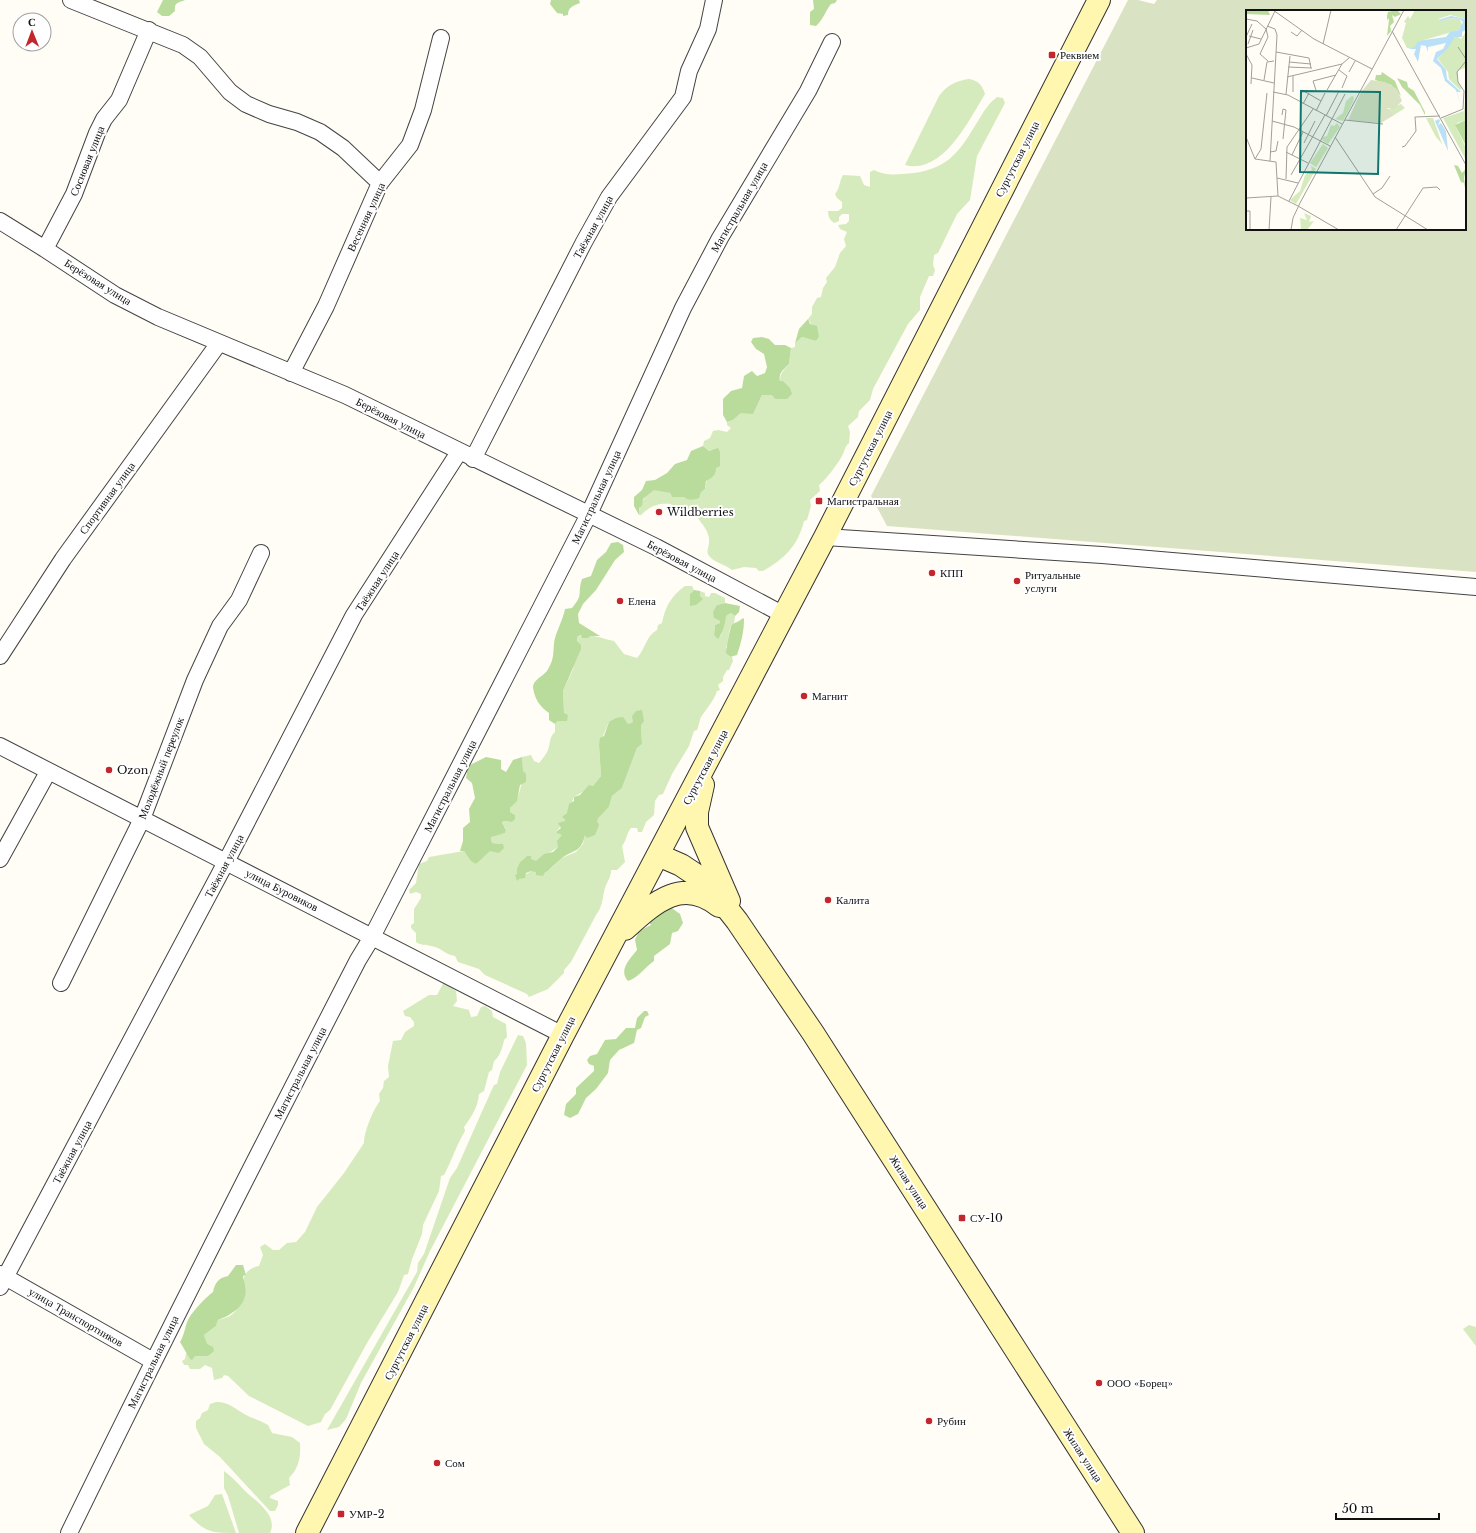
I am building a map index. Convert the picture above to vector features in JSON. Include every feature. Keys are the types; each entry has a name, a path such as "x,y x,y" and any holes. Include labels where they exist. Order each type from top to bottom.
{"main road":[{"name":"Сургутская улица","path":"307,1533 563,1035 825,537 1099,0"},
{"path":"709,759 697,812 697,827 737,921"},
{"name":"Жилая улица","path":"658,855 681,865 696,875 719,898 737,921 813,1032 1133,1533"},
{"path":"613,940 651,906 663,898 680,892 693,893 708,897 737,921"}],"street":[{"path":"71,0 149,30 183,45 200,57 230,92 246,104 269,114 297,122 326,136 343,148 380,183"},
{"name":"Таёжная улица","path":"2,1279 226,862 354,615 466,456 609,197 683,97 689,71 708,29 714,0"},
{"name":"Сосновая улица","path":"45,249 74,194 97,133 104,120 119,100 149,30"},
{"name":"Весенняя улица","path":"291,373 326,306 380,183 410,145 423,110 441,38"},
{"name":"Магистральная улица","path":"69,1533 153,1361 358,960 372,937 590,514 683,308 720,238 808,91 832,42"},
{"name":"Берёзовая улица","path":"0,222 45,249 114,295 158,317 345,395 466,456 590,514 784,615"},
{"name":"Спортивная улица","path":"0,656 63,559 219,343"},
{"path":"825,537 1102,555 1476,588"},
{"name":"Молодёжный переулок","path":"61,983 142,819 195,680 220,626 239,600 261,553"},
{"name":"улица Буровиков","path":"0,746 48,772 563,1035"},
{"path":"0,859 48,772"},
{"name":"улица Транспортников","path":"2,1279 153,1361"}],"green space":[{"path":"163,0 185,0 176,4 175,11 169,16 162,16 157,12"},
{"path":"551,0 579,0 580,3 570,8 568,15 563,16 563,14 557,13 550,4"},
{"path":"813,0 837,0 835,3 831,4 821,21 816,26 810,25 810,12 814,9"},
{"path":"1128,0 1138,0 1154,4 1157,0 1476,0 1476,572 887,526 871,496"},
{"path":"969,79 980,84 985,94 963,131 943,154 931,162 919,166 905,165 939,96 952,84"},
{"path":"997,97 1003,98 1005,103 977,156 970,200 957,214 938,253 934,255 933,265 935,270 933,276 929,276 920,297 920,310 908,324 873,389 870,400 859,411 858,417 848,426 850,432 849,443 836,466 819,485 820,491 810,500 811,506 807,520 804,521 798,538 789,551 777,562 763,571 759,571 756,568 744,567 732,570 712,559 707,552 709,538 705,528 697,517 688,516 683,509 674,509 671,504 654,506 639,515 641,504 654,489 670,493 672,497 694,495 705,489 713,450 709,451 703,446 704,441 710,438 713,431 718,430 727,432 731,428 727,425 727,422 733,420 741,413 753,413 762,395 773,395 775,399 784,397 780,379 782,372 789,364 791,348 795,347 795,343 802,337 816,341 819,337 808,319 812,314 812,307 817,298 821,297 823,288 827,282 826,278 835,267 840,253 846,246 844,239 847,232 840,229 838,225 846,224 849,221 849,214 842,214 839,217 839,221 834,223 828,215 828,211 838,211 842,208 842,202 835,194 843,175 860,176 864,185 870,187 870,172 874,170 884,174 898,174 926,171 937,167 953,156 959,149 986,108"},
{"path":"808,319 810,324 817,326 819,337 816,341 802,337 795,343 799,329"},
{"path":"762,337 769,339 775,345 785,345 791,348 789,364 782,371 780,381 783,381 790,388 792,394 787,399 775,399 772,395 762,395 753,414 741,413 733,420 727,422 723,415 723,399 731,391 742,388 744,376 752,371 757,376 765,373 767,367 764,354 756,349 751,342 753,338"},
{"path":"703,446 709,451 718,448 720,452 720,466 716,468 713,476 706,481 705,489 701,492 699,498 691,500 684,497 672,497 670,493 654,490 643,499 642,506 639,508 639,515 634,506 634,497 642,490 646,481 655,480 667,473 675,464 687,460 691,451"},
{"path":"618,542 623,545 624,552 615,560 596,590 583,604 578,614 579,623 600,636 582,638 581,635 577,637 577,641 581,645 581,649 563,691 564,713 568,715 567,721 558,721 555,724 549,720 549,713 540,705 536,698 533,685 550,666 553,658 555,638 565,609 572,608 578,600 582,579 591,576 597,560 606,552 611,543"},
{"path":"685,586 692,586 694,590 690,594 700,597 700,591 705,593 705,596 709,597 711,593 715,593 725,598 725,603 717,605 714,618 720,621 720,623 715,625 714,635 721,636 726,616 731,613 735,616 734,624 729,631 726,647 729,657 732,657 733,661 729,670 727,670 723,677 723,681 718,685 720,690 717,691 712,702 701,717 697,730 694,731 689,746 672,774 663,794 659,795 655,801 654,815 646,822 642,832 638,832 637,828 631,828 629,830 622,846 625,862 617,870 611,870 602,904 571,962 564,970 564,973 548,989 529,997 527,994 485,975 479,969 458,962 455,956 429,945 416,942 416,933 411,928 411,925 414,923 414,909 421,898 421,894 416,892 410,894 409,890 416,883 419,864 427,861 429,857 464,851 476,864 485,853 502,844 492,843 491,836 505,833 506,829 502,824 504,821 512,822 515,815 510,812 510,808 518,797 520,791 522,757 531,755 534,761 539,763 545,755 551,737 555,732 555,724 561,720 564,713 563,691 578,656 577,637 587,635 614,641 624,654 637,658 650,636 657,630 658,625 662,623 669,602","holes":["633,716 641,725 642,744 637,748 622,788 612,796 609,807 597,818 597,821 585,835 583,844 576,852 562,858 548,871 531,871 519,879 515,876 517,874 517,868 520,862 527,856 533,861 537,861 558,847 563,834 556,832 565,821 574,797 593,786 601,776 599,745 609,722 628,724 633,722"]},
{"path":"694,590 700,591 700,596 703,599 696,605 690,606 690,594"},
{"path":"725,603 740,606 739,612 735,616 731,613 726,616 724,628 718,639 714,635 715,625 720,623 720,621 714,618 713,612 717,605"},
{"path":"743,618 743,633 737,655 730,657 726,653 731,627"},
{"path":"642,710 644,721 641,725 642,744 637,748 622,788 612,796 609,807 598,818 597,821 599,825 595,835 587,838 585,835 579,848 562,858 545,872 543,876 536,875 536,872 531,871 526,873 525,878 517,881 515,875 517,874 517,868 520,862 527,856 531,856 531,859 536,861 544,854 553,852 558,847 557,841 562,835 556,832 561,828 558,823 565,821 562,817 567,813 569,804 574,801 574,797 580,795 589,785 593,786 601,776 600,738 604,736 609,722 616,718 623,717 628,724 633,722 632,716 636,711"},
{"path":"486,757 501,760 501,769 506,772 513,760 522,757 523,771 526,774 526,782 520,785 517,801 510,808 510,812 515,815 515,819 512,822 504,821 502,823 506,830 505,833 491,837 492,843 503,844 504,848 499,853 490,851 476,864 471,861 464,851 460,851 463,841 463,828 470,822 469,809 475,798 472,783 466,778 468,766"},
{"path":"669,906 680,914 683,923 678,931 672,933 670,944 654,956 654,961 632,980 628,981 624,973 628,961 637,950 635,940 639,931 651,925 647,919"},
{"path":"445,980 451,982 451,987 456,991 457,1001 453,1006 469,1010 471,1017 477,1016 481,1007 485,1006 492,1011 493,1017 506,1024 507,1037 504,1040 499,1055 494,1061 492,1070 489,1072 484,1091 479,1094 474,1111 464,1127 465,1131 447,1169 444,1175 441,1176 439,1191 423,1225 422,1234 408,1274 404,1275 398,1292 367,1343 330,1410 325,1414 321,1422 308,1426 249,1396 228,1376 224,1375 222,1378 214,1380 212,1368 205,1365 200,1369 190,1369 188,1365 184,1365 182,1361 185,1359 186,1353 195,1356 208,1356 204,1335 216,1326 218,1320 230,1316 236,1310 246,1274 251,1269 259,1266 263,1255 260,1247 265,1244 273,1250 279,1250 287,1243 296,1242 305,1232 317,1207 344,1173 364,1143 369,1121 380,1101 379,1094 383,1088 384,1081 389,1077 388,1066 393,1041 401,1040 405,1032 414,1026 414,1022 410,1017 405,1016 403,1011 429,995 437,995"},
{"path":"644,1011 647,1011 649,1015 645,1017 641,1028 637,1030 634,1043 619,1050 610,1060 608,1073 596,1089 586,1098 578,1114 570,1118 564,1115 566,1104 576,1094 576,1088 594,1071 594,1066 589,1064 587,1060 590,1056 597,1054 605,1040 616,1039 626,1028 635,1028 637,1018"},
{"path":"518,1035 523,1036 526,1043 527,1065 430,1251 414,1287 361,1383 346,1419 339,1427 327,1430 417,1272 418,1263 424,1254 450,1178 457,1168 494,1085 497,1084 500,1072"},
{"path":"236,1265 243,1265 246,1275 243,1276 246,1292 242,1303 234,1312 218,1320 216,1326 204,1335 207,1344 213,1347 214,1351 208,1356 195,1356 192,1360 180,1342 188,1321 197,1308 213,1292 218,1281 228,1276"},
{"path":"1469,1325 1476,1327 1476,1346 1463,1329"},
{"path":"216,1402 225,1403 248,1416 261,1421 268,1425 272,1433 292,1437 300,1443 299,1462 289,1478 290,1485 270,1496 270,1498 278,1501 275,1511 270,1511 220,1457 204,1444 196,1428 196,1421 200,1418 202,1413 208,1410 210,1404"},
{"path":"224,1471 264,1508 271,1520 272,1526 270,1533 239,1533 228,1496 224,1488"},
{"path":"222,1494 236,1533 210,1531 205,1529 189,1515 208,1506 215,1495"}],"place":[{"name":"Реквием","path":"1052,55"},
{"name":"Магистральная","path":"819,501"},
{"name":"Wildberries","path":"659,512"},
{"name":"КПП","path":"932,573"},
{"name":"Ритуальные услуги","path":"1017,581"},
{"name":"Елена","path":"620,601"},
{"name":"Магнит","path":"804,696"},
{"name":"Ozon","path":"109,770"},
{"name":"Калита","path":"828,900"},
{"name":"СУ-10","path":"962,1218"},
{"name":"ООО «Борец»","path":"1099,1383"},
{"name":"Рубин","path":"929,1421"},
{"name":"Сом","path":"437,1463"},
{"name":"УМР-2","path":"341,1514"}]}
